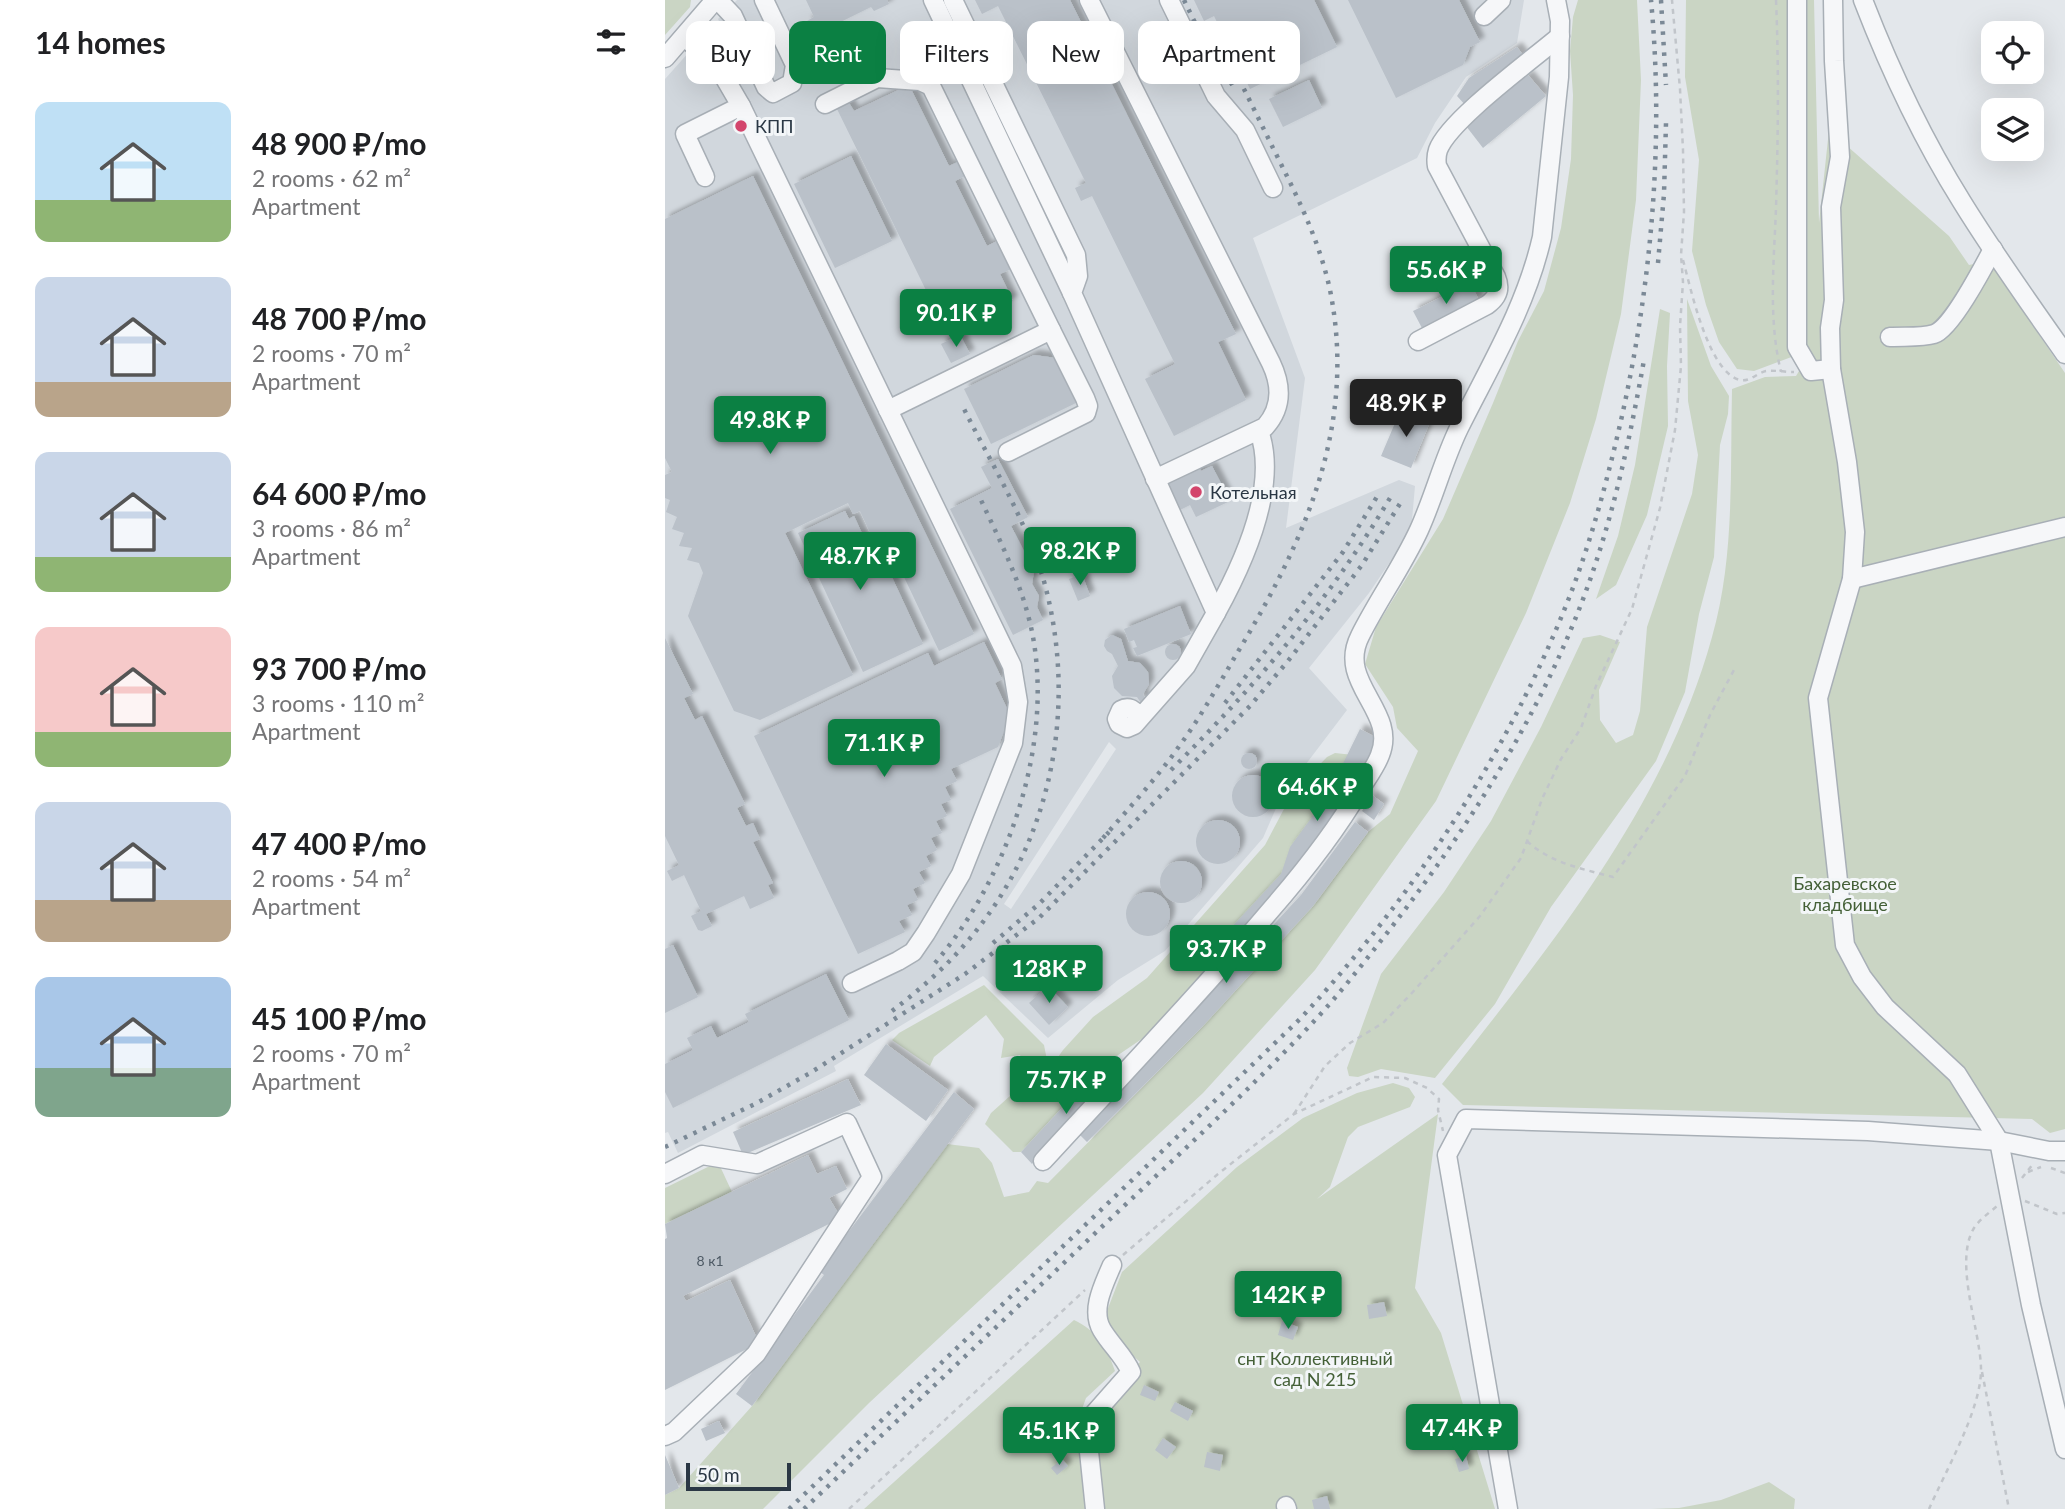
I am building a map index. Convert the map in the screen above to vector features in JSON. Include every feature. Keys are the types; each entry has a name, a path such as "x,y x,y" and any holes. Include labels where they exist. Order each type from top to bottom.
{"street":[{"path":"665,58 717,0 733,16 770,92 777,92 790,84"},
{"path":"764,0 789,52"},
{"path":"933,0 1072,293 1216,613"},
{"path":"953,0 1076,255 1078,276 1072,293"},
{"path":"1089,0 1274,369 1278,383 1279,402 1270,422 1259,431 1155,479"},
{"path":"1168,0 1216,96 1245,130 1273,188"},
{"path":"1485,16 1501,0"},
{"path":"1043,1161 1234,954 1302,874 1346,814 1380,755 1383,736 1381,726 1358,676 1353,656 1360,636 1419,531 1453,440 1507,337 1530,284 1542,237 1559,77 1560,36 1556,0"},
{"path":"1797,0 1797,347 1811,370 1831,369"},
{"path":"1833,0 1833,61 1840,157 1831,207 1834,300 1830,328 1831,369 1847,462 1855,532 1852,579 1818,698 1845,945 1862,977 1885,1007 1957,1074 1999,1141 2031,1306 2065,1450"},
{"path":"1863,0 1882,49 1916,120 1962,202 2065,354"},
{"path":"1418,341 1487,305 1496,299 1498,291 1496,276 1437,166 1437,152 1445,138 1463,118 1560,36"},
{"path":"684,37 716,63 741,106 1012,666 1018,702 1013,743 961,874 913,952 852,983"},
{"path":"825,104 877,78 920,81 931,86 1088,406 1086,413 1008,452"},
{"path":"705,177 685,134 741,106"},
{"path":"1890,337 1935,334 1944,328 1993,249"},
{"path":"888,410 1051,330"},
{"path":"1141,717 1185,666 1240,566 1262,492 1266,463 1265,446 1259,431"},
{"path":"1852,579 2065,527"},
{"path":"1509,1509 1447,1155 1466,1119 1868,1131 1999,1141 2057,1151"},
{"path":"665,1174 702,1155 757,1164 847,1122 872,1177 757,1354 674,1432 665,1437"},
{"path":"1095,1509 1086,1423 1131,1373 1126,1361 1101,1328 1097,1315 1102,1289 1112,1265"}],"path":[{"path":"1294,1114 1325,1066 1350,1043 1383,1023 1412,994 1480,916 1521,858 1542,799 1561,759 1581,728 1596,686 1632,609 1660,508 1675,430 1681,366 1683,150 1672,0"},
{"path":"1776,0 1780,81 1773,284 1774,336 1781,372"},
{"path":"1681,255 1706,337 1724,370 1740,380 1766,371 1811,370"},
{"path":"1527,841 1538,850 1569,865 1613,877 1685,776 1710,715 1735,668"},
{"path":"1112,1265 1218,1174 1294,1114 1373,1077 1405,1078 1427,1088 1439,1099 1438,1110 1447,1155"},
{"path":"2009,1509 1981,1370 1968,1279 1969,1240 1980,1221 2010,1195 2025,1174 2057,1151"},
{"path":"2025,1174 2039,1167 2049,1167 2065,1173"},
{"path":"2010,1195 2057,1214 2065,1213"},
{"path":"849,1509 1093,1282"},
{"path":"1929,1509 1974,1408 1981,1370"}],"shaded area":[{"path":"737,0 1524,0 1517,43 1466,77 1435,123 1417,158 1253,238 1305,378 1286,528 1399,480 1415,486 1411,531 1369,593 1309,668 1347,710 1281,797 1263,838 1165,951 1118,980 1048,1038 983,976 834,1066 836,1071 678,1153 668,1132 665,1133 665,79 686,56 686,84 775,84 775,21 719,21","holes":["1109,742 1116,749 1011,909 1004,904"]}],"green space":[{"path":"665,0 691,0 690,7 665,35"},
{"path":"1578,0 1637,0 1641,80 1636,200 1621,314 1596,419 1570,503 1526,613 1436,801 1315,970 1203,1093 869,1403 763,1509 665,1509 665,1495 679,1488 752,1406 947,1144 979,1148 992,1163 1004,1197 1029,1192 1037,1181 1048,1183 1202,1027 1313,906 1368,832 1390,814 1418,751 1397,728 1393,707 1365,664 1376,627 1443,519 1518,341 1544,291 1561,228 1571,159 1573,95 1570,51 1573,17"},
{"name":"Бахаревское кладбище","path":"1686,0 1814,0 1819,223 1829,130 1949,236 1969,265 1989,261 2065,373 2065,1129 2050,1133 2032,1119 1463,1105 1442,1084 1562,928 1634,817 1665,759 1691,699 1712,637 1725,576 1730,514 1732,389 1765,377 1796,376 1805,361 1805,352 1754,371 1737,369 1719,342 1706,305 1692,251 1699,160 1685,77"},
{"path":"1687,299 1711,366 1729,396 1728,414 1720,445 1714,557 1699,614 1685,692 1656,761 1551,907 1495,1004 1435,1078 1381,1069 1358,1077 1349,1076 1347,1068 1381,974 1444,892 1491,821 1541,727 1583,638 1600,635 1620,642 1599,690 1600,720 1616,743 1633,735 1640,711 1647,627 1692,494 1698,455 1688,401"},
{"path":"1660,309 1670,313 1668,426 1647,515 1616,585 1596,599 1618,536 1635,465"},
{"path":"1335,753 1353,755 1299,863 1155,1030 1099,1068 1021,1152 1013,1152 985,1124 991,1113 1029,1079 1020,1055 1001,1058 1004,1039 986,1015 934,1057 930,1066 892,1040 899,1033 984,985 1044,1045 1049,1070 1093,1017 1147,978 1265,845 1293,792 1327,757"},
{"name":"снт Коллективный сад N 215","path":"1393,1083 1409,1088 1415,1097 1410,1107 1358,1127 1348,1137 1330,1187 1317,1199 1438,1114 1415,1288 1441,1333 1495,1509 864,1509 1074,1320 1089,1329 1100,1341 1115,1371 1086,1398 1077,1423 1140,1362 1123,1347 1106,1325 1105,1316 1122,1272 1237,1167 1303,1118 1357,1093"},
{"path":"718,1162 732,1192 665,1224 665,1188"},
{"path":"1769,1482 1795,1499 1794,1509 1651,1509 1679,1508 1721,1500"}],"building":[{"path":"806,0 887,0 889,4 874,11 871,7 842,21 807,21 814,17"},
{"path":"975,0 1070,0 1080,21 1027,21 1027,64 1013,36 1013,21 1005,21 998,6 982,14"},
{"path":"1194,0 1314,0 1337,47 1300,65 1300,21 1216,21 1214,16 1204,21"},
{"path":"1348,0 1459,0 1480,42 1470,47 1463,65 1396,98"},
{"path":"1517,47 1526,59 1467,107 1457,96 1469,78"},
{"path":"1528,75 1546,96 1483,148 1466,126"},
{"path":"1309,80 1322,108 1283,127 1269,99"},
{"path":"1037,84 1112,84 1236,334 1218,342 1246,400 1174,436 1145,379 1175,364 1092,196 1081,201 1075,188 1086,183"},
{"path":"1248,84 1260,84 1250,89"},
{"path":"909,85 949,166 958,162 965,176 955,181 987,246 997,241 1011,269 1000,274 1013,301 947,333 837,109 849,103 854,111"},
{"path":"851,156 892,241 835,268 794,184"},
{"path":"753,176 974,634 939,651 887,541 876,546 860,511 853,514 848,503 785,533 853,675 760,720 734,711 688,616 703,573 699,563 687,560 692,548 679,546 684,533 672,529 677,517 666,512 670,500 665,498 665,475 672,472 665,458 665,219"},
{"path":"1470,283 1480,302 1423,330 1413,311"},
{"path":"960,335 970,354 951,363 941,344"},
{"path":"1034,355 1056,358 1078,402 991,444 964,389"},
{"path":"1401,409 1430,422 1411,468 1381,456"},
{"path":"998,459 1028,517 1011,526 1034,571 1032,584 1039,596 1037,607 1043,620 1013,635 950,509 992,488 981,467"},
{"name":"Котельная","path":"1198,465 1201,471 1212,466 1230,501 1196,517 1190,505 1176,512 1162,483"},
{"path":"845,511 849,519 854,516 875,562 883,558 923,644 863,672 798,533"},
{"path":"1082,574 1090,596 1078,601 1069,579"},
{"path":"1180,606 1191,634 1137,656 1133,648 1137,647 1134,640 1129,642 1124,629"},
{"path":"1112,635 1121,639 1128,661 1140,663 1148,672 1149,684 1143,694 1146,701 1141,703 1137,697 1122,696 1114,688 1112,676 1118,666 1104,646 1105,640"},
{"path":"665,638 693,694 684,698 695,720 702,716 745,804 737,808 746,826 753,823 760,839 753,842 773,883 768,885 774,898 750,909 744,896 706,914 712,926 702,931 698,930 691,916 701,911 684,875 672,881 667,871 679,865 665,836"},
{"path":"984,642 1002,679 995,683 1010,715 998,747 951,769 957,781 945,787 951,800 941,804 947,816 936,821 942,833 931,838 937,850 926,856 931,866 919,872 925,883 913,889 918,900 907,905 912,915 899,921 905,932 858,954 754,736 928,653 934,666"},
{"path":"1173,644 1181,652 1173,660 1165,652"},
{"path":"1360,729 1377,738 1344,813 1239,937 1230,929 1281,874 1290,847 1326,798"},
{"path":"1249,753 1257,761 1249,769 1241,761"},
{"path":"1253,775 1268,781 1274,796 1268,811 1253,817 1238,811 1232,796 1238,781"},
{"path":"1372,795 1384,804 1374,820 1362,811"},
{"path":"1218,820 1233,827 1240,842 1233,857 1218,864 1203,857 1196,842 1203,827"},
{"path":"1355,822 1368,832 1313,906 1202,1027 1087,1142 1076,1131 1189,1016 1301,895"},
{"path":"1181,861 1196,867 1202,882 1196,897 1181,903 1166,897 1160,882 1166,867"},
{"path":"1148,892 1163,899 1170,914 1163,929 1148,936 1133,929 1126,914 1133,899"},
{"path":"673,945 698,997 665,1013 665,949"},
{"path":"826,974 849,1020 673,1108 665,1092 665,1064 693,1050 687,1038 711,1026 717,1038 749,1022 745,1014"},
{"path":"1048,986 1068,1007 1049,1025 1029,1003"},
{"path":"886,1044 948,1090 926,1121 864,1075"},
{"path":"1099,1068 1111,1080 1032,1164 1021,1152"},
{"path":"848,1079 861,1105 743,1155 733,1132"},
{"path":"954,1092 974,1109 752,1406 736,1394 824,1275 819,1271"},
{"path":"808,1155 817,1174 836,1166 847,1189 829,1198 841,1218 683,1296 686,1301 730,1280 759,1343 665,1390 665,1224"},
{"path":"1384,1302 1387,1316 1369,1319 1367,1305"},
{"path":"1282,1321 1298,1327 1293,1340 1278,1335"},
{"path":"1144,1385 1159,1392 1155,1401 1140,1395"},
{"path":"1175,1402 1193,1411 1188,1421 1170,1411"},
{"path":"1484,1420 1491,1436 1483,1440 1476,1424"},
{"path":"719,1421 725,1433 706,1441 701,1429"},
{"path":"1163,1438 1176,1447 1167,1459 1155,1450"},
{"path":"1207,1452 1223,1455 1220,1471 1204,1467"},
{"path":"665,1455 679,1488 665,1495"},
{"path":"1466,1456 1469,1469 1459,1472 1455,1459"},
{"path":"1062,1459 1068,1466 1057,1475 1051,1468"},
{"path":"1327,1496 1330,1509 1314,1509 1312,1500"}],"railway":[{"path":"1184,0 1200,33 1236,91"},
{"path":"789,1509 1300,1019 1381,924 1419,873 1487,767 1545,656 1569,598 1599,508 1622,416 1641,313 1653,209 1656,104 1651,0"},
{"path":"1661,0 1666,85"},
{"path":"1103,838 1188,734 1263,608 1304,522 1320,478 1331,433 1337,387 1337,339 1330,290 1313,235 1298,200 1241,84"},
{"path":"1658,263 1666,123"},
{"path":"804,1509 1266,1070 1317,1018 1416,895 1495,777 1562,651 1591,577 1610,516 1644,360"},
{"path":"892,1011 949,962 995,905 1019,863 1037,820 1050,774 1057,727 1059,680 1055,632 1045,585 1019,517 963,407"},
{"path":"1225,703 1343,552 1378,495"},
{"path":"935,963 961,929 1003,852 1030,767 1036,723 1037,679 1029,619 1011,566 980,498"},
{"path":"1171,770 1289,641 1342,572 1390,498"},
{"path":"665,1147 755,1104 810,1073 965,974 1039,918 1250,706 1362,565 1401,502"},
{"path":"993,943 1040,903 1109,832"}],"place":[{"name":"КПП","path":"741,126"},
{"name":"Котельная","path":"1196,492"}]}
